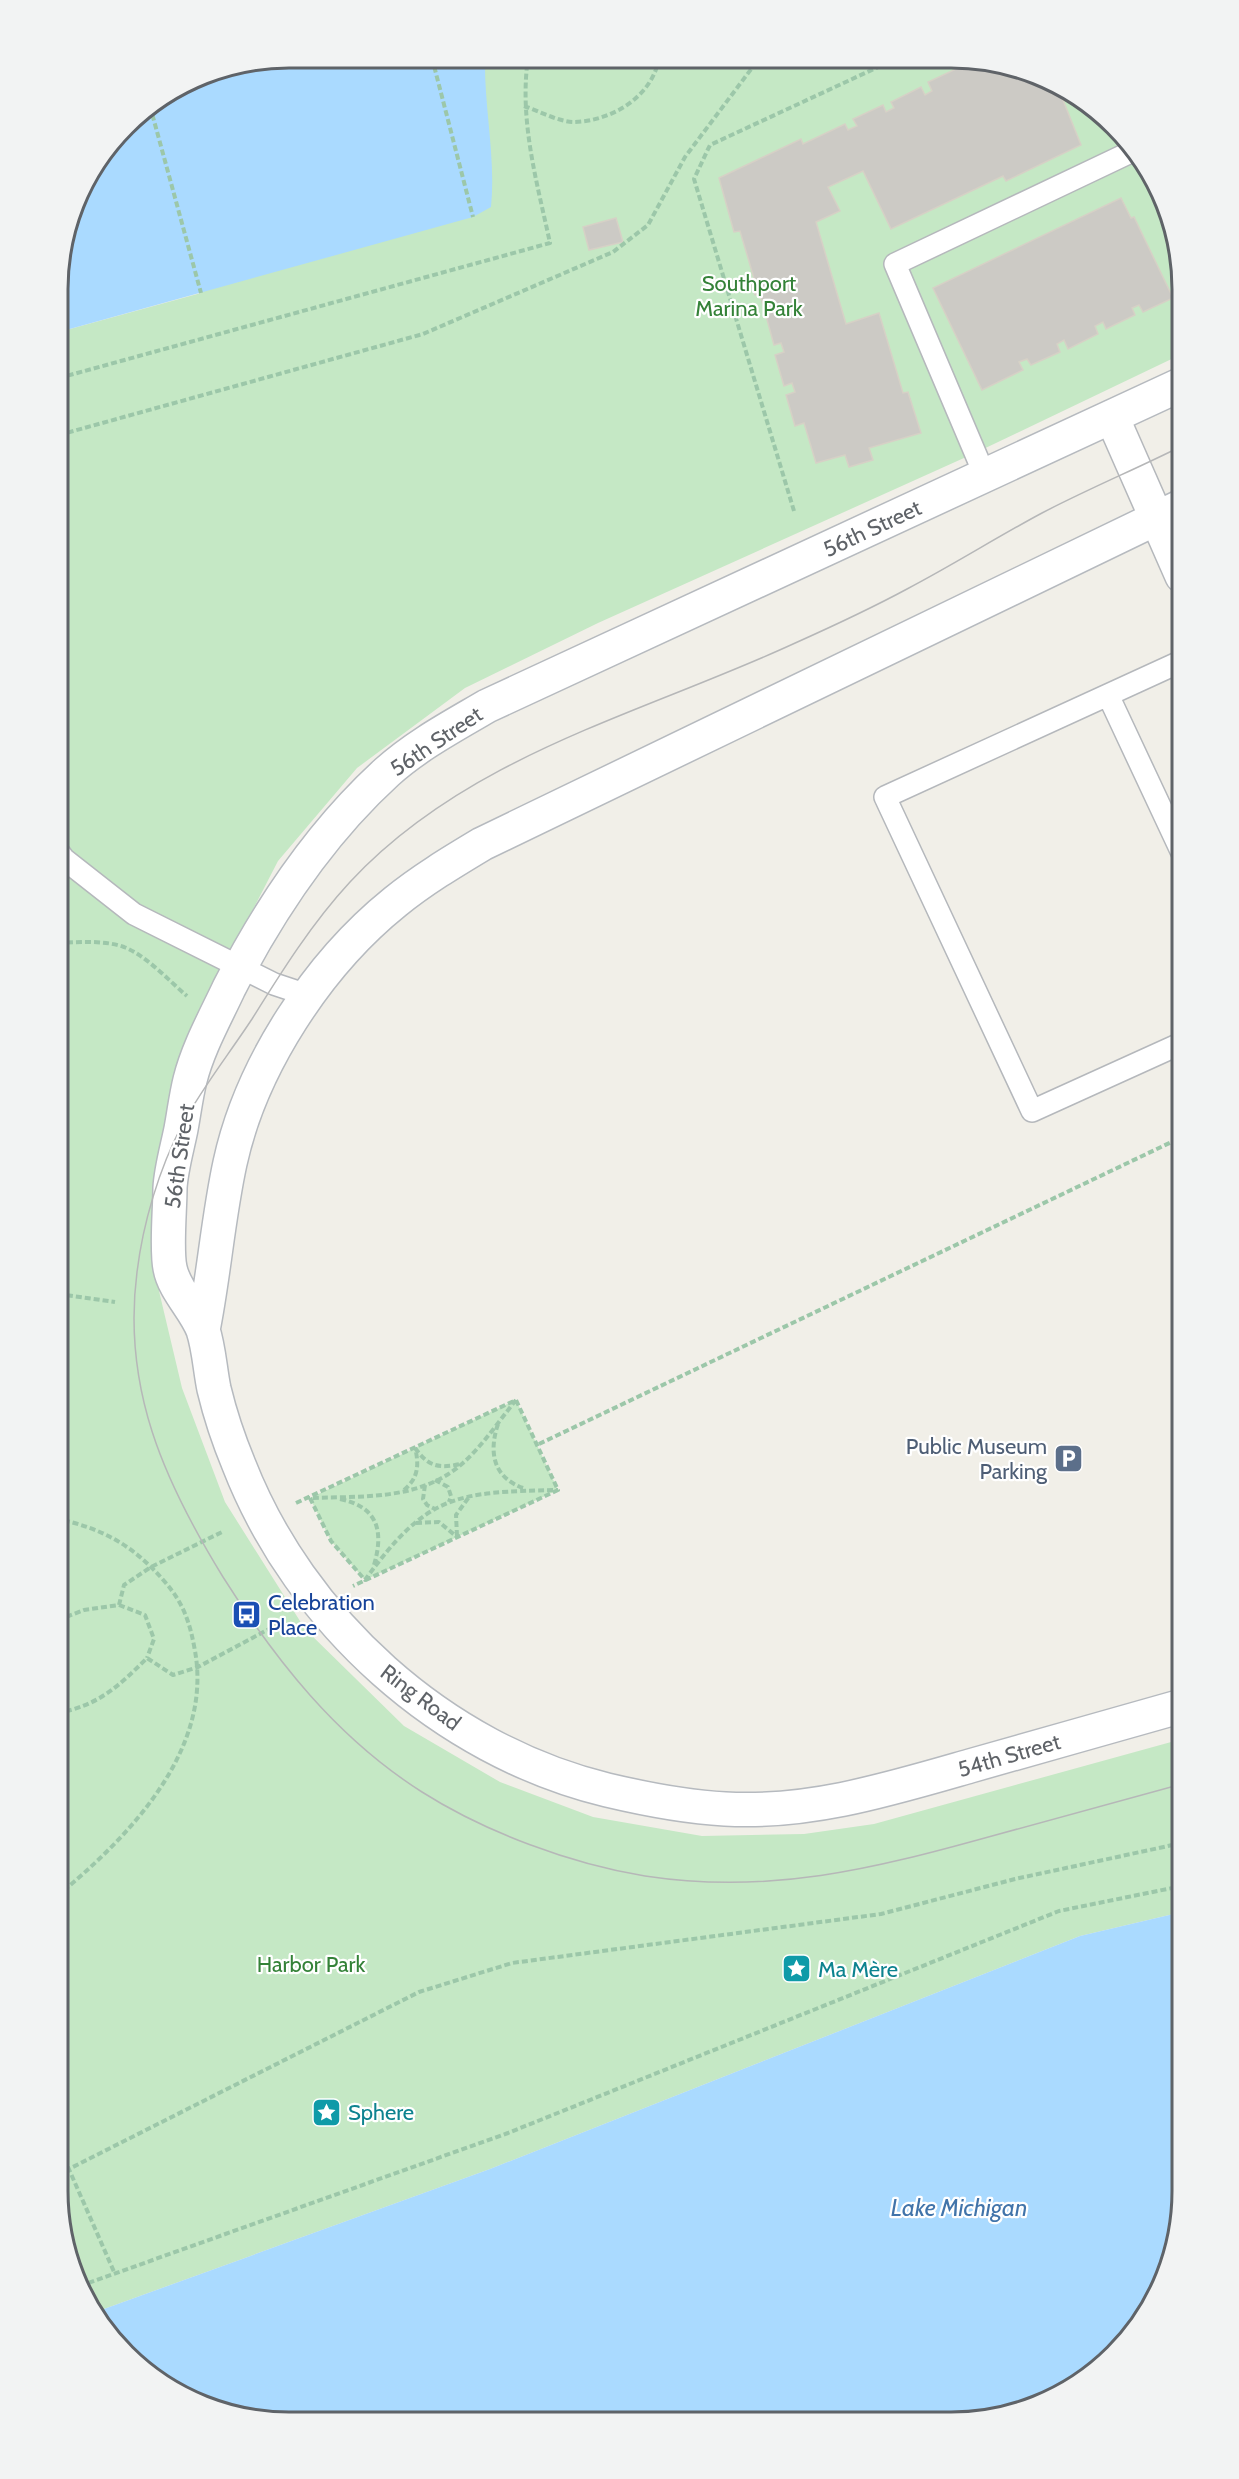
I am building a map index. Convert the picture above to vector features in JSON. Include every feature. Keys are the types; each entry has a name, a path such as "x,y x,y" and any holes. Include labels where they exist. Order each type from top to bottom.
{"street":[{"name":"56th Street","path":"202,1330 170,1270 171,1183 191,1076 210,1028 275,905 341,818 391,768 436,735 487,706 1172,389"},
{"path":"1112,417 1169,512 1172,527"},
{"path":"202,1330 215,1269 230,1162 269,1058 308,995 348,946 394,903 433,874 482,844 1169,512"},
{"name":"Ring Road","path":"202,1330 216,1397 238,1463 261,1517 285,1557 318,1603 380,1668 431,1710 487,1743 547,1771 604,1789 724,1809 778,1808 835,1802"},
{"name":"54th Street","path":"835,1802 1172,1709"}],"lane":[{"path":"985,476 895,264 1126,154"},
{"path":"1172,666 885,797 1032,1111 1172,1048"},
{"path":"1108,695 1172,832"},
{"path":"68,863 134,914 274,984 308,995"}],"path":[{"path":"435,68 473,217"},
{"path":"68,376 550,243 525,122 524,87 527,68"},
{"path":"524,106 572,122 616,112 637,99 656,68"},
{"path":"68,433 423,334 613,252 648,225 685,157 752,68"},
{"path":"794,511 694,179 710,145 876,68"},
{"path":"152,114 201,293"},
{"path":"68,942 88,941 124,947 142,957 188,997"},
{"path":"539,1444 1172,1142"},
{"path":"68,1295 115,1302"},
{"path":"516,1400 539,1444 558,1490"},
{"path":"310,1498 398,1494 435,1480 461,1464 516,1400"},
{"path":"296,1503 516,1400"},
{"path":"499,1420 492,1445 496,1466 510,1482 532,1490"},
{"path":"415,1448 434,1466 442,1468 461,1464"},
{"path":"398,1494 416,1476 418,1461 415,1448"},
{"path":"435,1480 448,1486 451,1496 448,1502"},
{"path":"426,1484 423,1499 427,1505 435,1509"},
{"path":"365,1581 392,1543 411,1525 448,1502 472,1495 558,1490"},
{"path":"353,1586 558,1490"},
{"path":"457,1537 456,1515 464,1502 472,1495"},
{"path":"332,1497 362,1506 374,1518 379,1540 373,1569"},
{"path":"310,1498 331,1541 365,1581"},
{"path":"411,1525 436,1521 447,1526 457,1537"},
{"path":"68,1522 102,1532 125,1543 151,1567 174,1593 186,1611 192,1626 198,1667 189,1728 177,1759 162,1785 117,1842 68,1886"},
{"path":"119,1605 124,1585 151,1567 224,1531"},
{"path":"68,1616 84,1610 119,1605 145,1616 154,1639 147,1658 117,1689 77,1709 68,1711"},
{"path":"147,1658 173,1675 198,1667 284,1621"},
{"path":"115,2274 69,2169 419,1992 512,1963 881,1914 1015,1879 1172,1845"},
{"path":"88,2283 508,2133 1059,1911 1172,1888"}],"green space":[{"name":"Harbor Park","path":"485,68 965,68 1008,75 1035,84 1085,113 1107,132 1126,154 1149,191 1160,217 1170,259 1172,359 975,453 598,623 465,688 357,768 278,861 191,1030 165,1125 159,1291 182,1388 225,1502 305,1629 404,1726 500,1782 593,1817 702,1836 804,1834 874,1824 1172,1742 1172,1914 1080,1936 490,2169 103,2309 79,2262 69,2220 68,2205 68,330 201,293 485,85"},
{"path":"516,1400 558,1490 365,1580 331,1541 310,1498"}],"water":[{"path":"274,68 485,68 492,170 491,207 473,217 68,330 69,259 79,217 97,178 122,143 154,113 191,90 231,75"},
{"name":"Lake Michigan","path":"1172,1914 1172,2191 1170,2220 1155,2275 1142,2301 1117,2336 1085,2366 1061,2382 1022,2400 980,2410 951,2412 288,2412 259,2410 217,2400 178,2382 132,2347 103,2309 490,2169 1080,1936"}],"building":[{"path":"958,68 965,68 1008,75 1035,84 1062,98 1081,145 1006,181 1003,176 891,229 863,171 828,187 840,211 816,222 846,324 879,313 903,393 908,392 921,433 869,448 873,460 849,467 845,455 816,463 804,423 795,426 786,395 795,392 792,383 784,386 775,355 784,352 781,343 774,345 760,294 755,295 752,286 756,285 740,231 734,232 719,178 801,139 803,144 845,124 848,130 857,126 853,119 883,105 886,112 894,108 891,102 921,87 925,95 932,91 928,82"},
{"path":"1121,198 1131,218 1134,217 1172,298 1143,312 1139,305 1132,308 1135,315 1106,329 1103,322 1095,326 1098,334 1068,349 1064,340 1057,344 1060,352 1031,365 1027,359 1019,362 1023,370 982,390 933,288"},
{"path":"616,218 623,242 589,250 583,227"}],"tram line":[{"path":"1172,451 1042,513 924,580 850,618 735,669 559,742 502,769 448,801 397,838 350,882 310,931 182,1125 159,1178 148,1216 137,1272 134,1314 136,1355 142,1394 152,1432 166,1469 202,1541 264,1638 310,1696 362,1747 391,1771 447,1807 501,1833 559,1855 645,1876 691,1881 778,1880 821,1876 905,1859 1172,1787"}],"place":[{"name":"Public Museum Parking","path":"1068,1459"},
{"name":"Celebration Place","path":"247,1615"},
{"name":"Ma Mère","path":"797,1969"},
{"name":"Sphere","path":"327,2112"}],"park label":[{"name":"Southport Marina Park","path":"749,296"}]}
